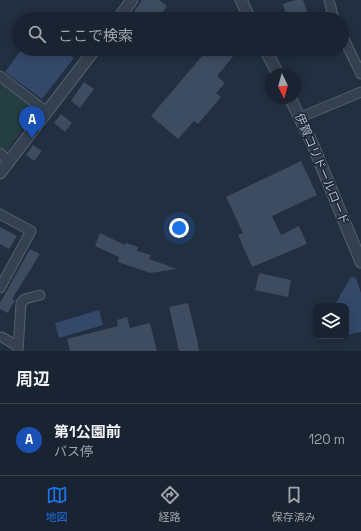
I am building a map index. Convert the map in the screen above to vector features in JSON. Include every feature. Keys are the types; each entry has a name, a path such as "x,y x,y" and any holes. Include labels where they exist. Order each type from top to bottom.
{"street":[{"path":"123,12 132,0"},
{"path":"241,0 247,12"},
{"path":"329,0 332,12"},
{"path":"349,49 361,74"},
{"path":"0,173 90,56"},
{"path":"269,56 275,68"},
{"path":"0,76 47,112"},
{"path":"301,117 361,92"},
{"name":"伊賀コリドールロード","path":"293,104 301,117 361,262"},
{"path":"0,153 9,161"},
{"path":"0,214 31,231 0,288"},
{"path":"1,338 18,349 22,303 25,299 40,295"}],"green space":[{"path":"2,84 35,108 34,113 7,151 0,149 0,85"}],"water":[{"path":"17,56 71,56 74,58 42,99 5,72"},
{"path":"351,277 356,278 361,293 361,332 349,334 349,303 336,303"},
{"path":"99,310 103,325 59,338 55,323"}],"building":[{"path":"142,0 159,0 167,6 163,12 134,12"},
{"path":"295,0 303,0 307,12 285,12 283,4"},
{"path":"202,56 233,56 217,76 225,83 216,93 221,97 198,124 194,121 178,139 151,116"},
{"path":"84,82 94,89 80,108 71,101"},
{"path":"61,114 72,123 65,132 54,123"},
{"path":"33,145 42,151 34,161 26,155"},
{"path":"301,161 317,195 272,216 281,235 299,226 307,244 252,267 238,235 243,233 226,197"},
{"path":"0,227 17,236 9,249 0,244"},
{"path":"100,233 125,245 126,243 138,247 137,251 151,255 149,259 177,269 150,273 118,262 119,257 95,246"},
{"path":"30,249 40,254 12,299 15,300 8,313 0,309 0,303"},
{"path":"259,273 291,280 288,297 255,290"},
{"path":"188,303 199,351 179,351 169,307"},
{"path":"127,317 130,328 150,323 157,351 70,351 67,339 118,326 117,320"}],"place":[{"name":"第1公園前","path":"32,139"}]}
